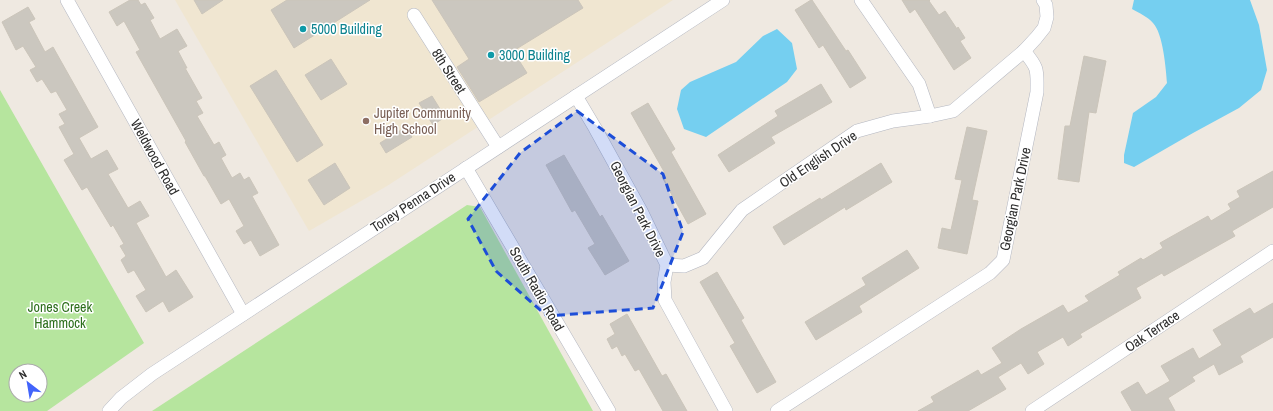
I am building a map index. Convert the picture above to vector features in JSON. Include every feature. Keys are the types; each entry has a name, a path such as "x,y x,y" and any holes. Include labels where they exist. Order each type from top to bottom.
{"street":[{"name":"Weldwood Road","path":"67,0 243,314"},
{"name":"Toney Penna Drive","path":"109,411 122,398 152,374 723,0"},
{"path":"861,0 919,84 930,116"},
{"path":"1024,51 1044,28 1047,17 1046,5 1043,0"},
{"name":"8th Street","path":"414,15 498,147"},
{"name":"Georgian Park Drive","path":"777,411 990,273 1002,260 1037,92 1037,72 1035,65 1024,51"},
{"name":"Old English Drive","path":"667,265 684,266 703,258 742,210 857,132 893,121 953,111 1024,51"},
{"name":"Georgian Park Drive","path":"576,96 642,213 667,265 664,282 665,300 726,411"},
{"name":"South Radio Road","path":"466,168 609,411"},
{"name":"Oak Terrace","path":"1032,411 1273,251"}],"highlighted area":[{"path":"577,111 663,174 683,232 653,308 547,316 496,271 468,219 520,153"}],"shaded area":[{"name":"Jupiter Community High School","path":"175,0 673,0 387,186 309,231"}],"green space":[{"name":"Jones Creek Hammock","path":"0,90 144,343 47,411 0,411"},
{"path":"467,205 480,207 593,411 152,411"}],"water":[{"path":"1134,0 1250,0 1259,25 1267,70 1261,90 1239,108 1134,167 1124,163 1124,155 1133,113 1156,97 1167,83 1162,43 1159,35 1151,21 1132,9"},
{"path":"777,29 792,43 797,69 787,82 706,137 684,129 677,109 681,90 690,82 736,62 763,36"}],"building":[{"path":"130,0 138,0 141,5 145,3 154,18 150,20 160,39 177,29 187,46 178,51 187,68 185,68 202,98 196,101 203,113 197,116 214,145 219,142 226,155 221,158 232,178 240,173 244,180 249,177 258,193 252,196 279,245 260,256 251,240 244,244 236,231 244,226 229,199 221,204 204,176 136,52 140,50 124,21 117,26 109,12"},
{"path":"194,0 223,0 202,14"},
{"name":"5000 Building","path":"287,0 370,0 294,48 271,10"},
{"name":"3000 Building","path":"432,0 578,0 583,8 513,51 527,73 479,102 457,67 469,59"},
{"path":"811,0 846,51 848,50 866,78 850,88 823,45 819,48 795,10"},
{"path":"902,0 930,0 929,1 939,15 945,11 965,38 960,41 971,58 954,70 915,9 910,13"},
{"path":"28,7 35,19 29,22 45,52 53,47 98,127 79,138 91,159 107,150 118,169 108,174 128,208 140,201 149,216 136,223 166,277 176,270 193,297 169,312 163,301 146,312 136,296 146,290 134,270 128,273 121,260 126,256 120,246 124,244 113,225 111,227 87,187 82,190 64,160 74,154 59,127 65,124 59,114 67,110 56,91 51,93 42,79 37,82 30,70 36,67 23,46 16,50 2,22"},
{"path":"1084,56 1106,61 1096,113 1089,112 1079,182 1058,179 1065,126 1070,126"},
{"path":"331,59 347,84 321,100 305,75"},
{"path":"276,70 323,145 297,162 250,86"},
{"path":"821,84 832,102 771,137 775,143 729,172 718,155 778,116 775,111"},
{"path":"432,96 445,117 433,125 419,103"},
{"path":"648,103 675,149 671,152 706,214 688,224 662,177 666,175 631,113"},
{"path":"406,127 412,137 386,153 380,143"},
{"path":"967,127 987,131 972,200 978,201 967,254 938,248 942,228 951,230 962,180 955,179"},
{"path":"564,155 600,217 602,215 629,261 605,275 588,248 595,244 575,210 572,212 546,165"},
{"path":"335,163 350,188 324,205 308,180"},
{"path":"881,163 892,182 846,210 845,207 784,245 773,227 820,198 821,200"},
{"path":"1273,171 1273,207 1232,231 1235,236 1164,276 1162,273 1136,288 1141,298 1080,334 1082,337 1068,346 1063,337 1037,352 1044,364 1028,374 1021,363 998,377 1006,389 968,411 918,411 934,402 931,397 978,370 981,375 1002,363 992,348 1021,329 1063,305 1068,313 1089,301 1085,296 1120,275 1118,272 1141,258 1143,260 1163,248 1160,243 1208,216 1211,221 1231,209 1228,204 1240,197 1237,191"},
{"path":"907,250 919,268 859,306 862,312 816,340 805,322 866,285 862,278"},
{"path":"717,272 744,318 741,320 776,382 757,393 730,346 735,343 700,282"},
{"path":"1273,303 1273,337 1240,356 1243,362 1219,375 1214,364 1192,377 1195,381 1168,398 1175,411 1132,411 1121,392 1138,382 1146,395 1170,381 1161,366 1193,348 1199,359 1222,345 1213,330 1250,308 1254,314"},
{"path":"627,314 662,376 666,374 687,411 663,411 639,369 635,371 625,354 622,356 617,346 612,349 607,339 615,334 610,324"}],"place":[{"name":"5000 Building","path":"303,29"},
{"name":"3000 Building","path":"491,55"},
{"name":"Jupiter Community High School","path":"366,121"}]}
